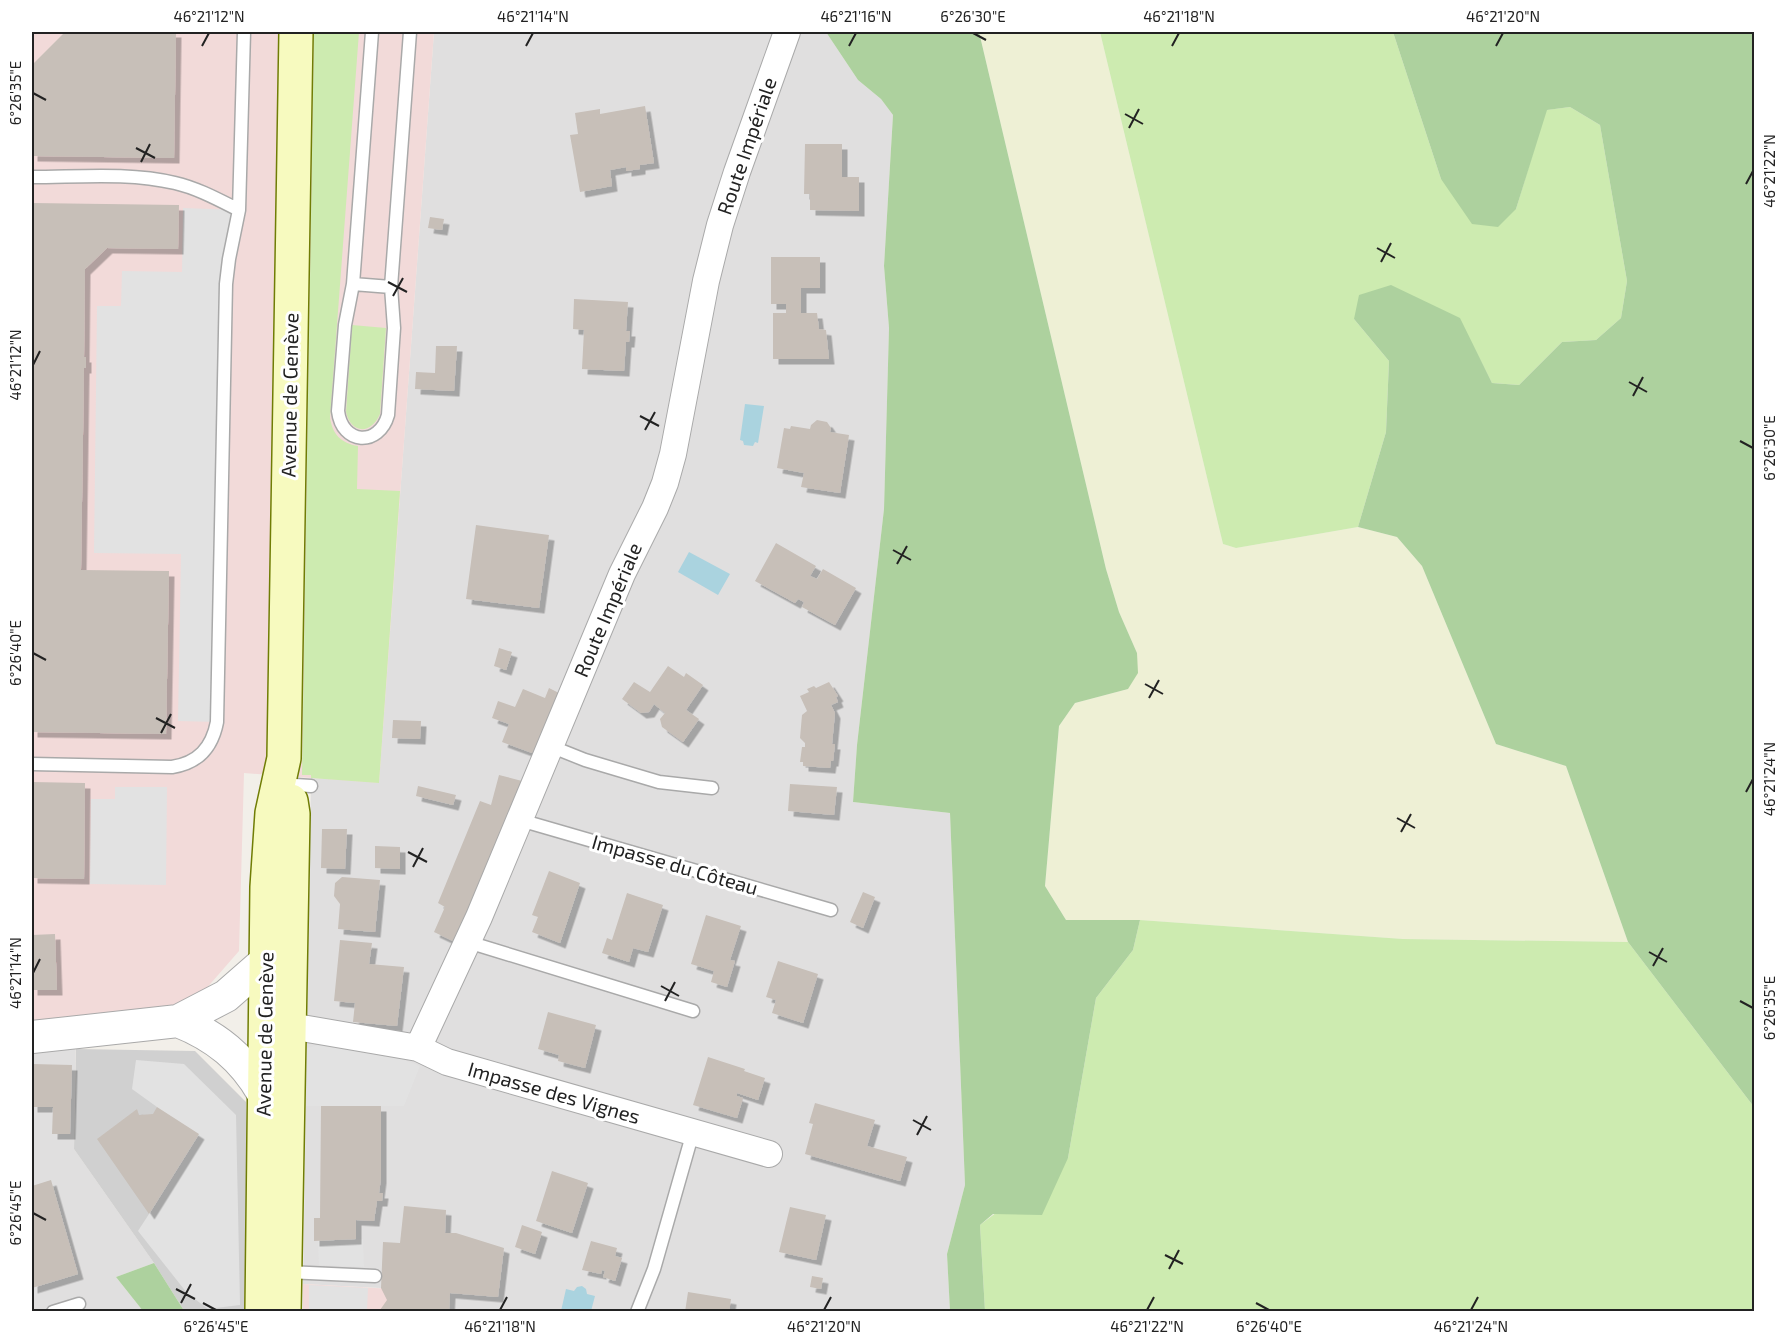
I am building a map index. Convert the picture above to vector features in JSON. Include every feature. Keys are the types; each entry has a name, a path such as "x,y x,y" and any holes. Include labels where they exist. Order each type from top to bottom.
{"main road":[{"name":"Avenue de Genève","path":"262,1311 273,1271 290,1026 296,32"},
{"name":"Avenue de Genève","path":"284,1311 273,1271 263,1094 269,850 272,813 291,778"}],"street":[{"name":"Route Impériale","path":"418,1048 468,942 622,574 655,508 667,476 706,281 720,225 787,32"},
{"path":"32,1037 178,1021 226,996 266,961"},
{"path":"178,1021 212,1037 228,1049 254,1078 263,1094"},
{"path":"290,1026 418,1048"},
{"name":"Impasse des Vignes","path":"418,1048 447,1062 769,1154"}],"lane":[{"path":"32,764 172,767 194,761 203,754 215,734 226,284 239,210 244,32"},
{"path":"372,32 353,284 345,324 338,411 339,421 344,429 362,438 371,437 380,432 388,415 394,328 392,287 410,32"},
{"path":"32,177 121,177 168,181 186,186 239,210"},
{"path":"353,284 392,287"},
{"path":"550,746 585,760 659,782 712,788"},
{"name":"Impasse du Côteau","path":"519,820 831,910"},
{"path":"468,942 693,1011"},
{"path":"637,1311 654,1269 693,1132"},
{"path":"273,1271 375,1276"},
{"path":"53,1311 79,1304"}],"shaded area":[{"path":"32,32 434,32 379,783 244,773 239,951 178,1021 32,1037"},
{"path":"434,32 826,32 858,80 881,99 893,115 884,266 889,328 884,509 857,745 853,802 950,813 965,1185 947,1254 950,1311 410,1312 381,1288 303,1284 311,778 379,782"},
{"path":"183,208 239,210 229,259 217,722 178,721 181,554 94,553 97,306 121,306 122,271 182,272"},
{"path":"115,787 167,787 166,885 90,884 91,799 115,799"},
{"path":"76,1033 74,1149 154,1263 116,1277 143,1311 32,1312 32,1037"},
{"path":"327,1043 394,1056 420,1066 404,1106 306,1106 307,1048"},
{"path":"76,1049 195,1051 246,1102 252,1310 183,1309 154,1263 74,1149"},
{"path":"136,1060 184,1064 236,1115 240,1305 208,1309 187,1293 138,1231 149,1214 157,1107 132,1089"},
{"path":"363,1239 364,1267 319,1265 318,1241"},
{"path":"303,1284 411,1290 410,1311 303,1311"},
{"path":"309,1285 368,1288 367,1311 309,1311"}],"green space":[{"path":"314,32 359,32 330,418 333,429 339,437 347,443 358,446 357,489 400,491 379,783 311,778 311,775 302,775"},
{"path":"826,32 979,32 1106,569 1119,612 1137,653 1138,673 1128,689 1075,703 1059,726 1045,886 1066,920 1140,920 1133,950 1096,998 1068,1158 1042,1215 993,1214 980,1225 985,1311 950,1311 947,1254 965,1185 950,813 853,802 857,745 884,509 889,328 884,266 893,115 881,99 858,80"},
{"path":"979,32 1100,32 1223,544 1236,548 1358,527 1397,537 1422,566 1496,744 1566,766 1628,942 1403,939 1140,920 1066,920 1045,886 1059,726 1075,703 1128,689 1137,653 1119,612 1106,569"},
{"path":"1100,32 1393,32 1441,179 1516,209 1546,110 1570,107 1600,125 1627,281 1621,318 1596,340 1562,342 1519,385 1492,383 1459,318 1354,319 1389,361 1386,432 1358,527 1236,548 1223,544"},
{"path":"1393,32 1754,32 1754,1107 1628,942 1566,766 1496,744 1422,566 1397,537 1358,527 1386,432 1389,361 1354,319 1359,295 1391,285 1460,318 1492,383 1519,385 1562,342 1596,340 1621,318 1627,281 1600,125 1570,107 1547,110 1516,209 1498,227 1472,224 1441,179"},
{"path":"352,325 386,328 380,414 372,426 362,429 352,425 346,412"},
{"path":"1140,920 1403,939 1628,942 1754,1107 1754,1311 985,1311 980,1225 1068,1158 1096,998 1133,950"},
{"path":"154,1263 183,1309 252,1311 143,1311 116,1277"}],"water":[{"path":"745,404 764,406 758,443 755,442 753,446 744,445 740,440"},
{"path":"689,552 730,574 718,595 678,572"},
{"path":"582,1286 586,1289 587,1294 595,1296 591,1311 561,1311 566,1289 574,1291 577,1287"}],"building":[{"path":"65,32 176,32 174,158 32,156 32,65"},
{"path":"645,106 654,163 640,165 640,169 626,171 626,167 610,170 612,186 580,192 570,135 578,134 575,113 600,109 600,114"},
{"path":"805,144 842,144 842,177 859,177 859,211 810,210 810,194 804,194"},
{"path":"32,203 179,205 178,249 107,248 85,269 84,357 86,357 86,368 84,368 81,570 169,571 166,734 32,732"},
{"path":"430,217 444,219 442,230 428,228"},
{"path":"771,257 820,257 820,288 801,288 801,313 817,313 819,329 826,330 829,359 773,359 773,313 786,313 786,304 771,304"},
{"path":"574,299 628,302 626,331 630,331 629,342 626,342 624,371 582,369 584,330 573,329"},
{"path":"436,346 457,346 454,391 415,389 416,372 435,373"},
{"path":"817,420 827,422 831,428 830,432 849,435 840,493 801,487 804,473 777,468 784,428 790,429 791,426 810,429"},
{"path":"476,525 549,535 539,608 466,599"},
{"path":"776,543 816,566 810,576 817,579 823,569 856,588 835,625 802,607 804,602 798,599 795,603 755,581"},
{"path":"499,648 512,652 506,670 494,666"},
{"path":"668,666 684,677 686,673 703,685 686,710 699,719 683,742 662,727 660,719 665,713 654,704 649,712 641,713 622,699 634,682 650,692"},
{"path":"829,682 838,696 836,697 838,702 831,705 835,713 833,761 831,761 830,768 803,766 803,762 800,762 802,747 805,747 805,743 800,738 802,715 807,711 800,696 809,692 807,689"},
{"path":"549,688 559,693 535,754 502,742 509,724 492,718 498,701 515,707 523,689 545,698"},
{"path":"393,720 421,721 420,739 392,738"},
{"path":"499,775 522,781 455,942 434,932 445,907 438,903 480,801 491,805"},
{"path":"32,782 85,783 84,879 32,878"},
{"path":"790,784 837,787 834,815 788,811"},
{"path":"418,786 456,795 453,805 416,796"},
{"path":"322,829 347,829 345,869 321,868"},
{"path":"375,846 400,847 400,869 375,868"},
{"path":"549,871 580,883 560,943 532,932 538,917 532,915"},
{"path":"342,877 380,880 375,932 338,929 340,904 334,896 335,883"},
{"path":"863,892 875,897 863,928 850,922"},
{"path":"627,893 663,905 648,952 633,948 629,962 602,953 607,938 612,940"},
{"path":"706,915 741,926 730,960 735,961 727,987 711,982 714,971 691,964"},
{"path":"55,934 57,990 32,990 32,935"},
{"path":"340,940 372,943 369,964 404,967 397,1026 353,1022 355,1003 334,1001"},
{"path":"778,961 818,974 803,1023 772,1013 776,1000 766,997"},
{"path":"548,1012 596,1025 585,1068 558,1061 559,1055 538,1049"},
{"path":"708,1057 765,1078 758,1100 737,1093 737,1096 743,1098 737,1118 693,1105"},
{"path":"32,1064 72,1065 70,1134 52,1134 53,1107 32,1107"},
{"path":"815,1103 875,1120 867,1146 907,1157 900,1181 805,1154 813,1124 809,1123"},
{"path":"321,1106 381,1106 379,1193 383,1193 382,1201 377,1201 374,1221 356,1220 356,1239 314,1241 314,1218 320,1218"},
{"path":"157,1107 199,1134 149,1214 97,1139 137,1109 139,1115 153,1114"},
{"path":"552,1171 588,1183 572,1233 536,1221"},
{"path":"51,1180 78,1274 32,1288 32,1186"},
{"path":"404,1206 446,1210 445,1233 456,1233 504,1248 498,1297 450,1293 449,1312 369,1312 369,1309 380,1310 387,1300 381,1288 383,1242 400,1243"},
{"path":"790,1207 826,1215 816,1260 779,1252"},
{"path":"522,1225 542,1232 535,1254 515,1247"},
{"path":"591,1241 617,1248 615,1256 622,1258 615,1281 603,1277 605,1271 602,1270 601,1274 582,1270"},
{"path":"812,1276 823,1278 821,1289 810,1287"},
{"path":"688,1292 731,1299 729,1312 685,1312"}]}
